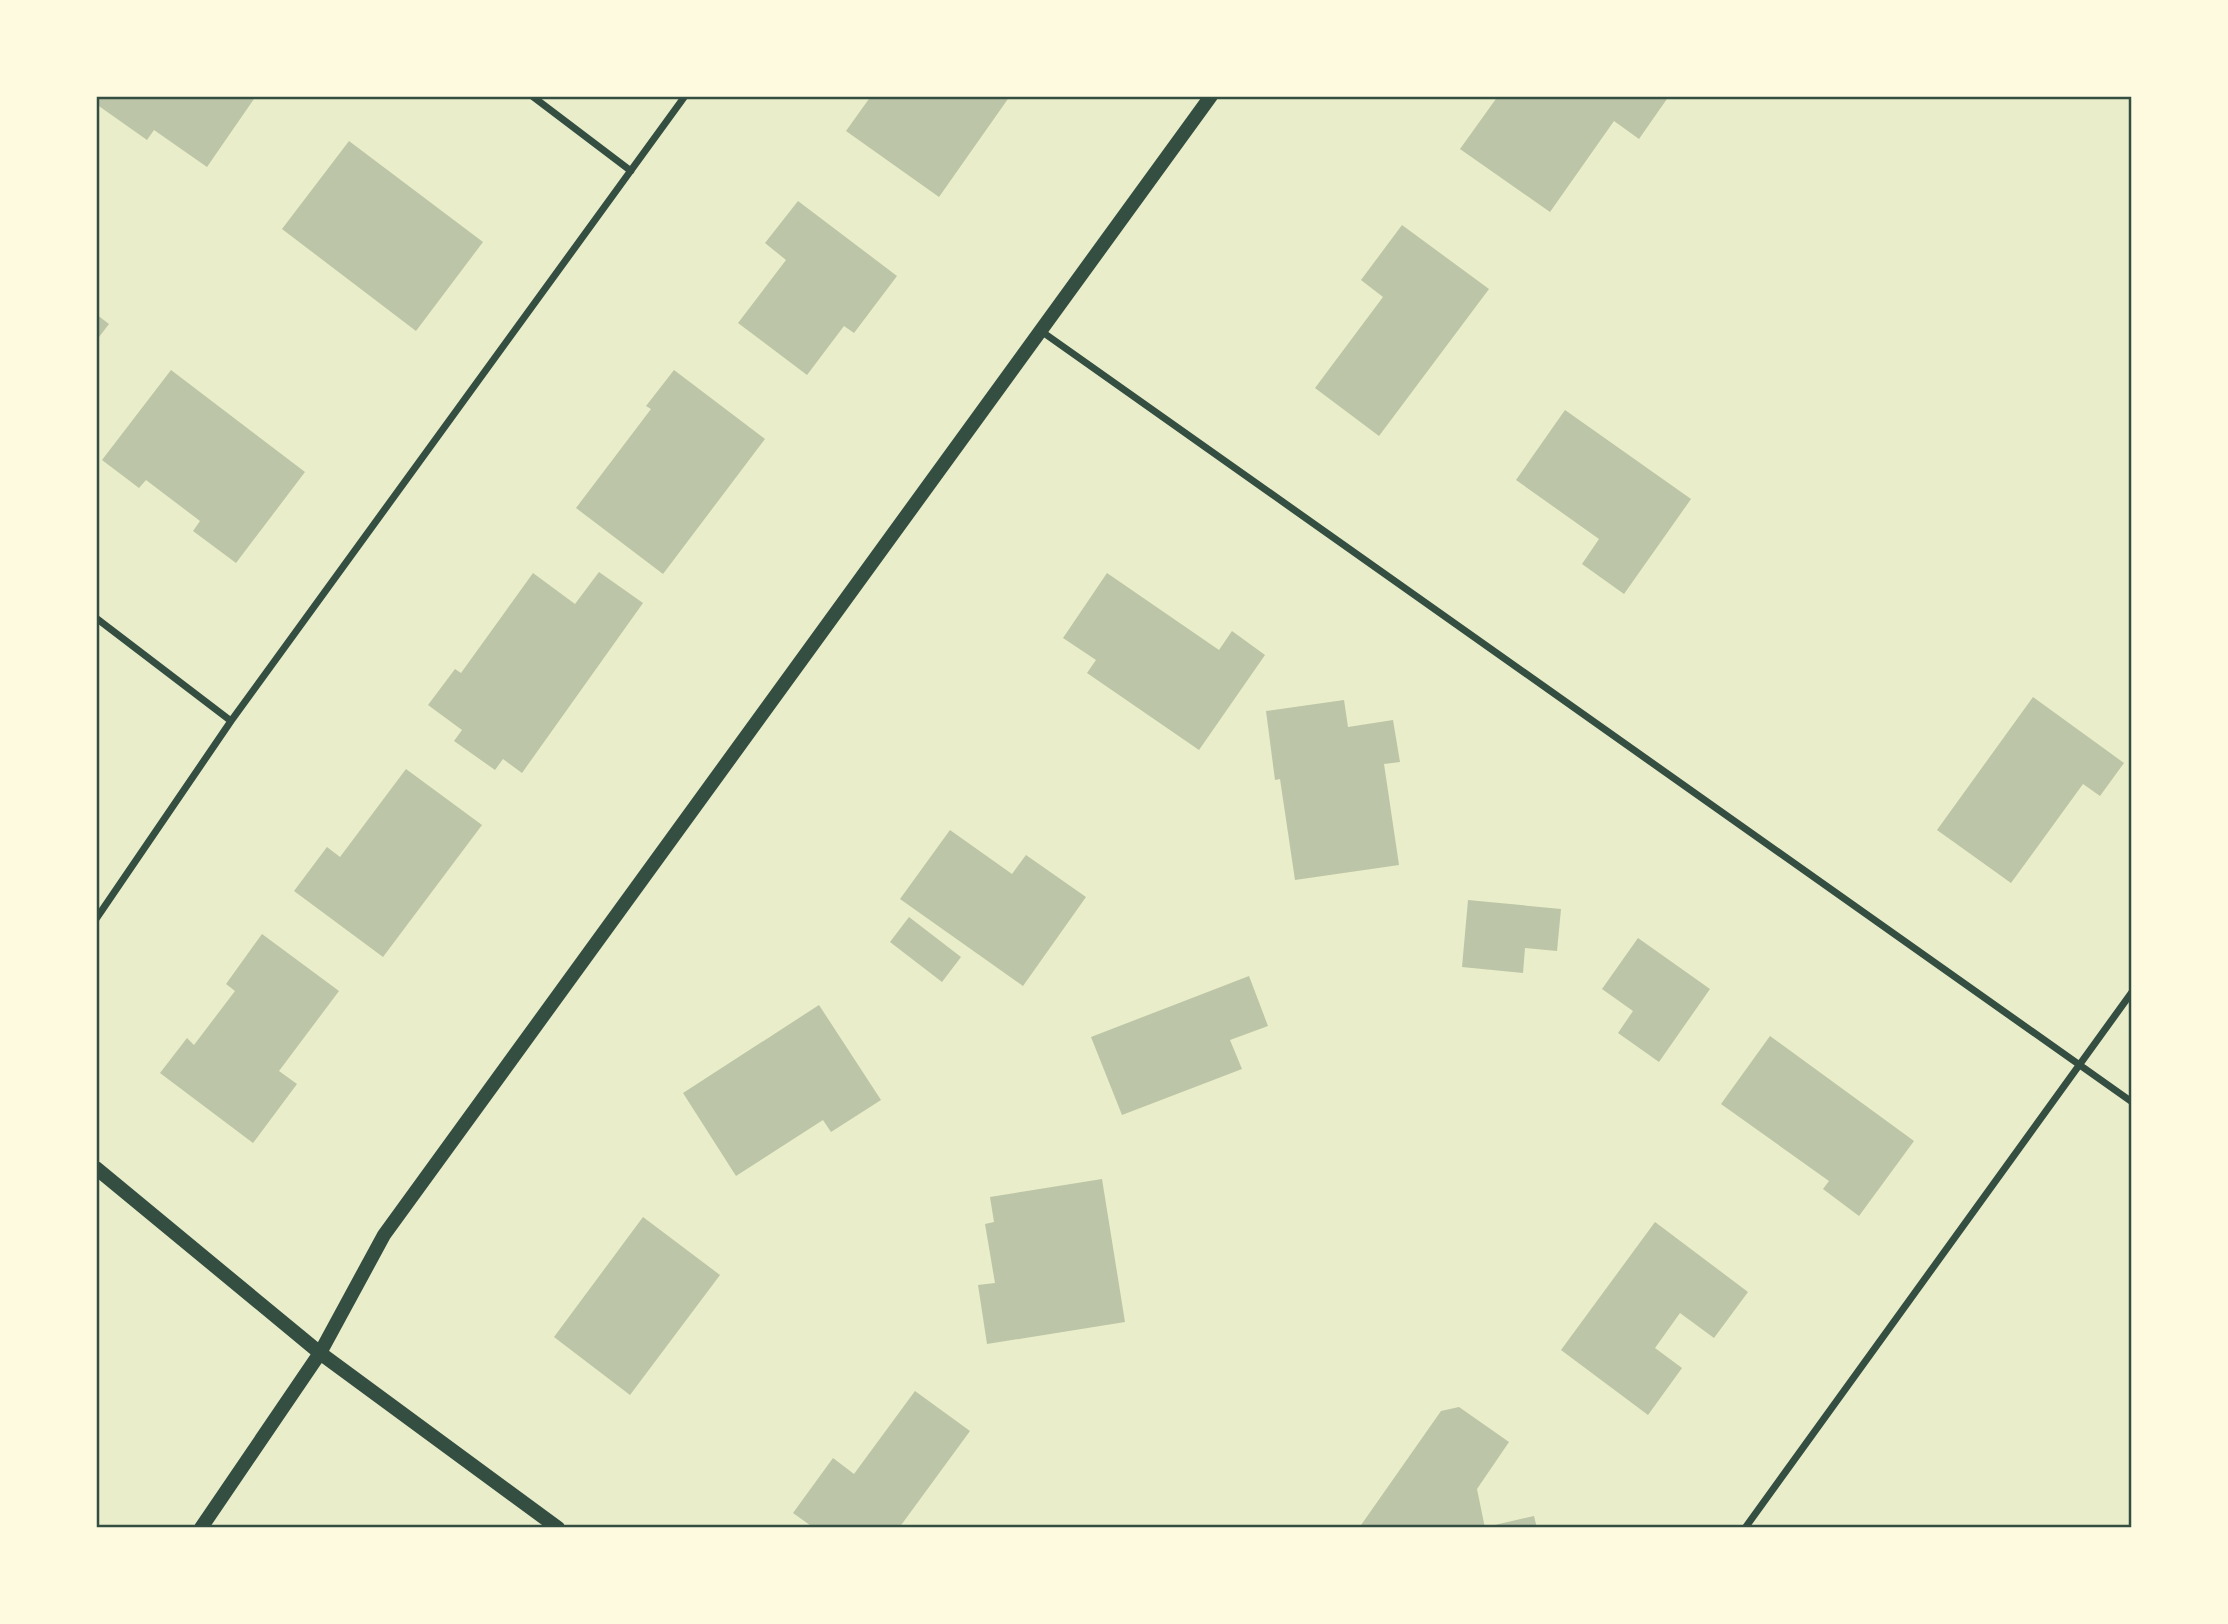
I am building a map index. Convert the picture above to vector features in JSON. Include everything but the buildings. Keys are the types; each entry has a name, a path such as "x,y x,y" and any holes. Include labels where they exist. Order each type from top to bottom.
{"main road":[{"path":"201,1528 320,1353 384,1235 1211,96"},
{"path":"96,1168 320,1353 558,1528"}],"street":[{"path":"532,96 631,171"},
{"path":"96,919 231,721 685,96"},
{"path":"1041,330 2132,1102"},
{"path":"96,618 231,721"},
{"path":"1745,1528 2132,992"}]}
